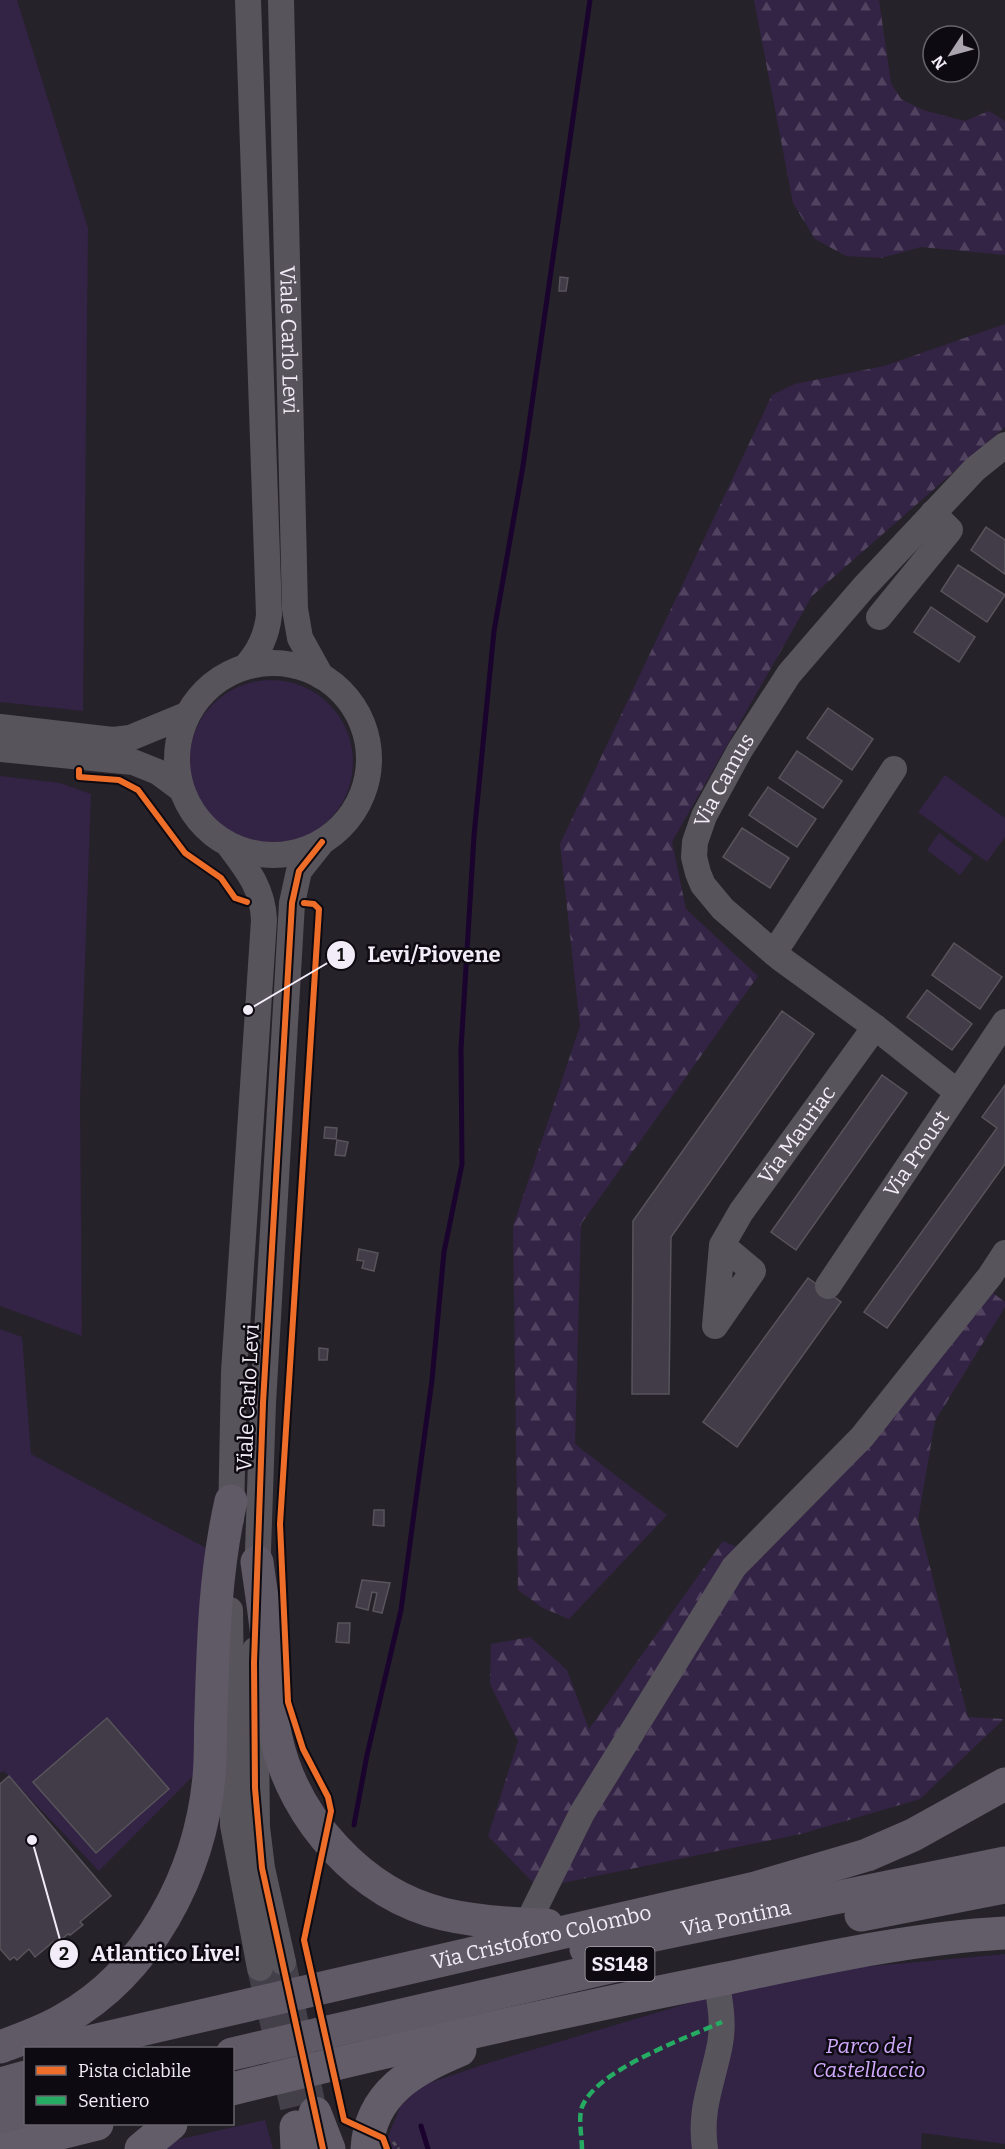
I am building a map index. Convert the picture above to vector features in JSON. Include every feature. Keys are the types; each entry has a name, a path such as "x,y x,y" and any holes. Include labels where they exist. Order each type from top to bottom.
{"highway":[{"path":"0,2047 65,2019 108,1987 156,1930 188,1871 203,1817 209,1777 218,1570 231,1501"},
{"path":"257,1562 276,1738 288,1776 306,1810 322,1833 353,1866 372,1880 422,1907 475,1920 584,1927"},
{"path":"913,1835 947,1807 1005,1768"},
{"name":"Via Cristoforo Colombo","path":"82,2047 224,2033 326,2009 584,1927 813,1873 867,1855 913,1835 1005,1784"},
{"name":"Via Pontina","path":"326,2009 579,1950 1005,1863"},
{"name":"SS148","path":"912,1905 1005,1887"},
{"path":"912,1905 1005,1903"},
{"name":"Via Cristoforo Colombo","path":"224,2033 326,2009 624,1963 912,1905"},
{"path":"127,2047 224,2033"},
{"name":"SS148","path":"160,2047 224,2033"},
{"path":"0,2062 24,2057"},
{"path":"0,2084 24,2078"},
{"path":"0,2117 24,2111"}],"main road":[{"path":"234,2090 536,2016 922,1941 1005,1933"},
{"path":"375,2144 370,2129 380,2106 390,2091 407,2076 441,2057 536,2016"},
{"path":"0,2148 93,2125"},
{"path":"141,2149 170,2125"},
{"path":"303,2126 329,2149"}],"street":[{"name":"Viale Carlo Levi","path":"246,666 258,651 268,625 269,615 248,0"},
{"name":"Viale Carlo Levi","path":"281,0 295,609 300,638 321,676"},
{"name":"Via Camus","path":"956,1091 875,1027 774,953 723,909 703,885 694,857 695,842 704,816 740,750 789,674 864,586 975,469 1005,445"},
{"path":"879,616 950,530 933,513"},
{"path":"271,663 297,666 321,676 337,687 360,720 369,759 367,778 361,798 338,830 322,842 304,850 266,855 228,844 199,821 181,789 177,767 177,744 186,715 208,687 246,666 271,663"},
{"path":"0,727 113,740 130,738 186,715"},
{"path":"0,749 133,762 158,772 181,789"},
{"path":"774,953 894,769"},
{"name":"Viale Carlo Levi","path":"228,844 257,885 263,902 264,920 235,1362 231,1501 231,1799 239,1866 272,1965 256,1827 254,1663 263,1403 292,903 299,871 322,842"},
{"name":"Via Proust","path":"828,1286 956,1091 1005,1022"},
{"name":"Via Mauriac","path":"722,1245 741,1212 875,1027"},
{"path":"527,1924 582,1814 734,1567 862,1437 990,1276 1005,1253"},
{"path":"705,2149 703,2126 706,2094 722,2029 716,1980"},
{"path":"303,2126 323,2149"}],"path":[{"path":"375,2144 387,2149"}],"green space":[{"path":"0,0 17,0 88,228 83,711 0,702"},
{"path":"754,0 879,0 891,83 901,99 923,110 965,121 989,111 1005,121 1005,255 921,247 881,258 846,256 815,239 793,203"},
{"path":"1005,324 1005,427 812,596 672,842 686,909 758,976 581,1224 575,1444 667,1515 569,1619 543,1608 518,1590 513,1226 580,1026 560,844 772,395 795,384 884,366"},
{"path":"271,680 302,687 329,704 346,731 353,762 346,793 329,820 302,837 271,844 240,837 213,820 196,793 189,762 196,731 213,704 240,687"},
{"path":"945,775 1005,818 1005,837 987,862 918,812"},
{"path":"0,776 60,783 91,794 80,1100 82,1336 0,1306"},
{"path":"939,833 973,858 960,875 927,850"},
{"path":"982,1285 1005,1302 1005,1307 935,1421 918,1520 968,1717 1004,1719 920,1799 801,1834 538,1888 488,1836 518,1741 490,1684 491,1644 530,1637 567,1670 589,1729 723,1541 749,1552"},
{"path":"0,1329 22,1337 31,1454 206,1548 200,1769 99,1871 4,1771 0,1773"},
{"name":"Parco del Castellaccio","path":"1005,1954 1005,2144 922,2133 921,2149 383,2149 400,2107 420,2086 488,2063 786,1974"},
{"path":"265,2120 273,2149 163,2149 176,2140"}],"building":[{"path":"560,277 568,278 566,291 559,291"},
{"path":"986,527 1005,540 1005,574 971,550"},
{"path":"958,565 1005,595 987,622 941,591"},
{"path":"931,607 975,637 959,662 914,632"},
{"path":"828,708 873,739 852,770 807,738"},
{"path":"797,751 842,781 823,808 779,778"},
{"path":"768,787 816,819 797,847 749,815"},
{"path":"742,828 789,858 770,888 723,857"},
{"path":"954,943 1002,977 980,1009 932,975"},
{"path":"927,990 972,1024 952,1050 907,1017"},
{"path":"782,1011 814,1034 671,1237 669,1394 632,1394 633,1221"},
{"path":"882,1075 907,1093 796,1250 771,1232"},
{"path":"1005,1085 1005,1164 887,1328 864,1312 997,1128 982,1117"},
{"path":"325,1127 337,1128 336,1139 324,1138"},
{"path":"337,1140 348,1142 345,1156 335,1155"},
{"path":"359,1249 378,1253 374,1271 362,1268 364,1261 357,1260"},
{"path":"808,1278 841,1302 737,1447 703,1422"},
{"path":"319,1348 328,1349 327,1360 319,1360"},
{"path":"374,1510 384,1510 384,1526 373,1525"},
{"path":"362,1580 390,1583 382,1613 373,1611 377,1593 372,1592 368,1610 356,1607"},
{"path":"338,1623 350,1623 349,1643 336,1642"},
{"path":"107,1718 169,1789 96,1853 33,1782"},
{"path":"9,1776 111,1896 80,1922 83,1925 70,1935 68,1934 56,1944 53,1942 35,1957 29,1949 17,1960 14,1957 10,1960 0,1949 0,1784"}],"waterway":[{"path":"354,1825 367,1755 401,1610 432,1380 444,1252 462,1164 461,1049 474,836 494,631 523,466 590,0"},
{"path":"421,2126 428,2149"}],"tunnel":[{"path":"283,1962 313,2107"},
{"path":"260,1968 294,2111"}],"marked path":[{"path":"582,2149 580,2122 582,2107 591,2093 605,2080 666,2046 722,2022"}],"cycle path":[{"path":"79,770 79,777 119,780 138,790 185,853 221,878 235,898 247,902"},
{"path":"322,842 299,871 292,903 263,1403 254,1663 255,1788 262,1868 323,2149"},
{"path":"304,903 314,904 319,909 280,1524 288,1702 303,1749 328,1797 331,1811 304,1940 344,2120 383,2138 387,2149"}],"place":[{"name":"Levi/Piovene","path":"248,1010"},
{"name":"Atlantico Live!","path":"32,1840"}]}
